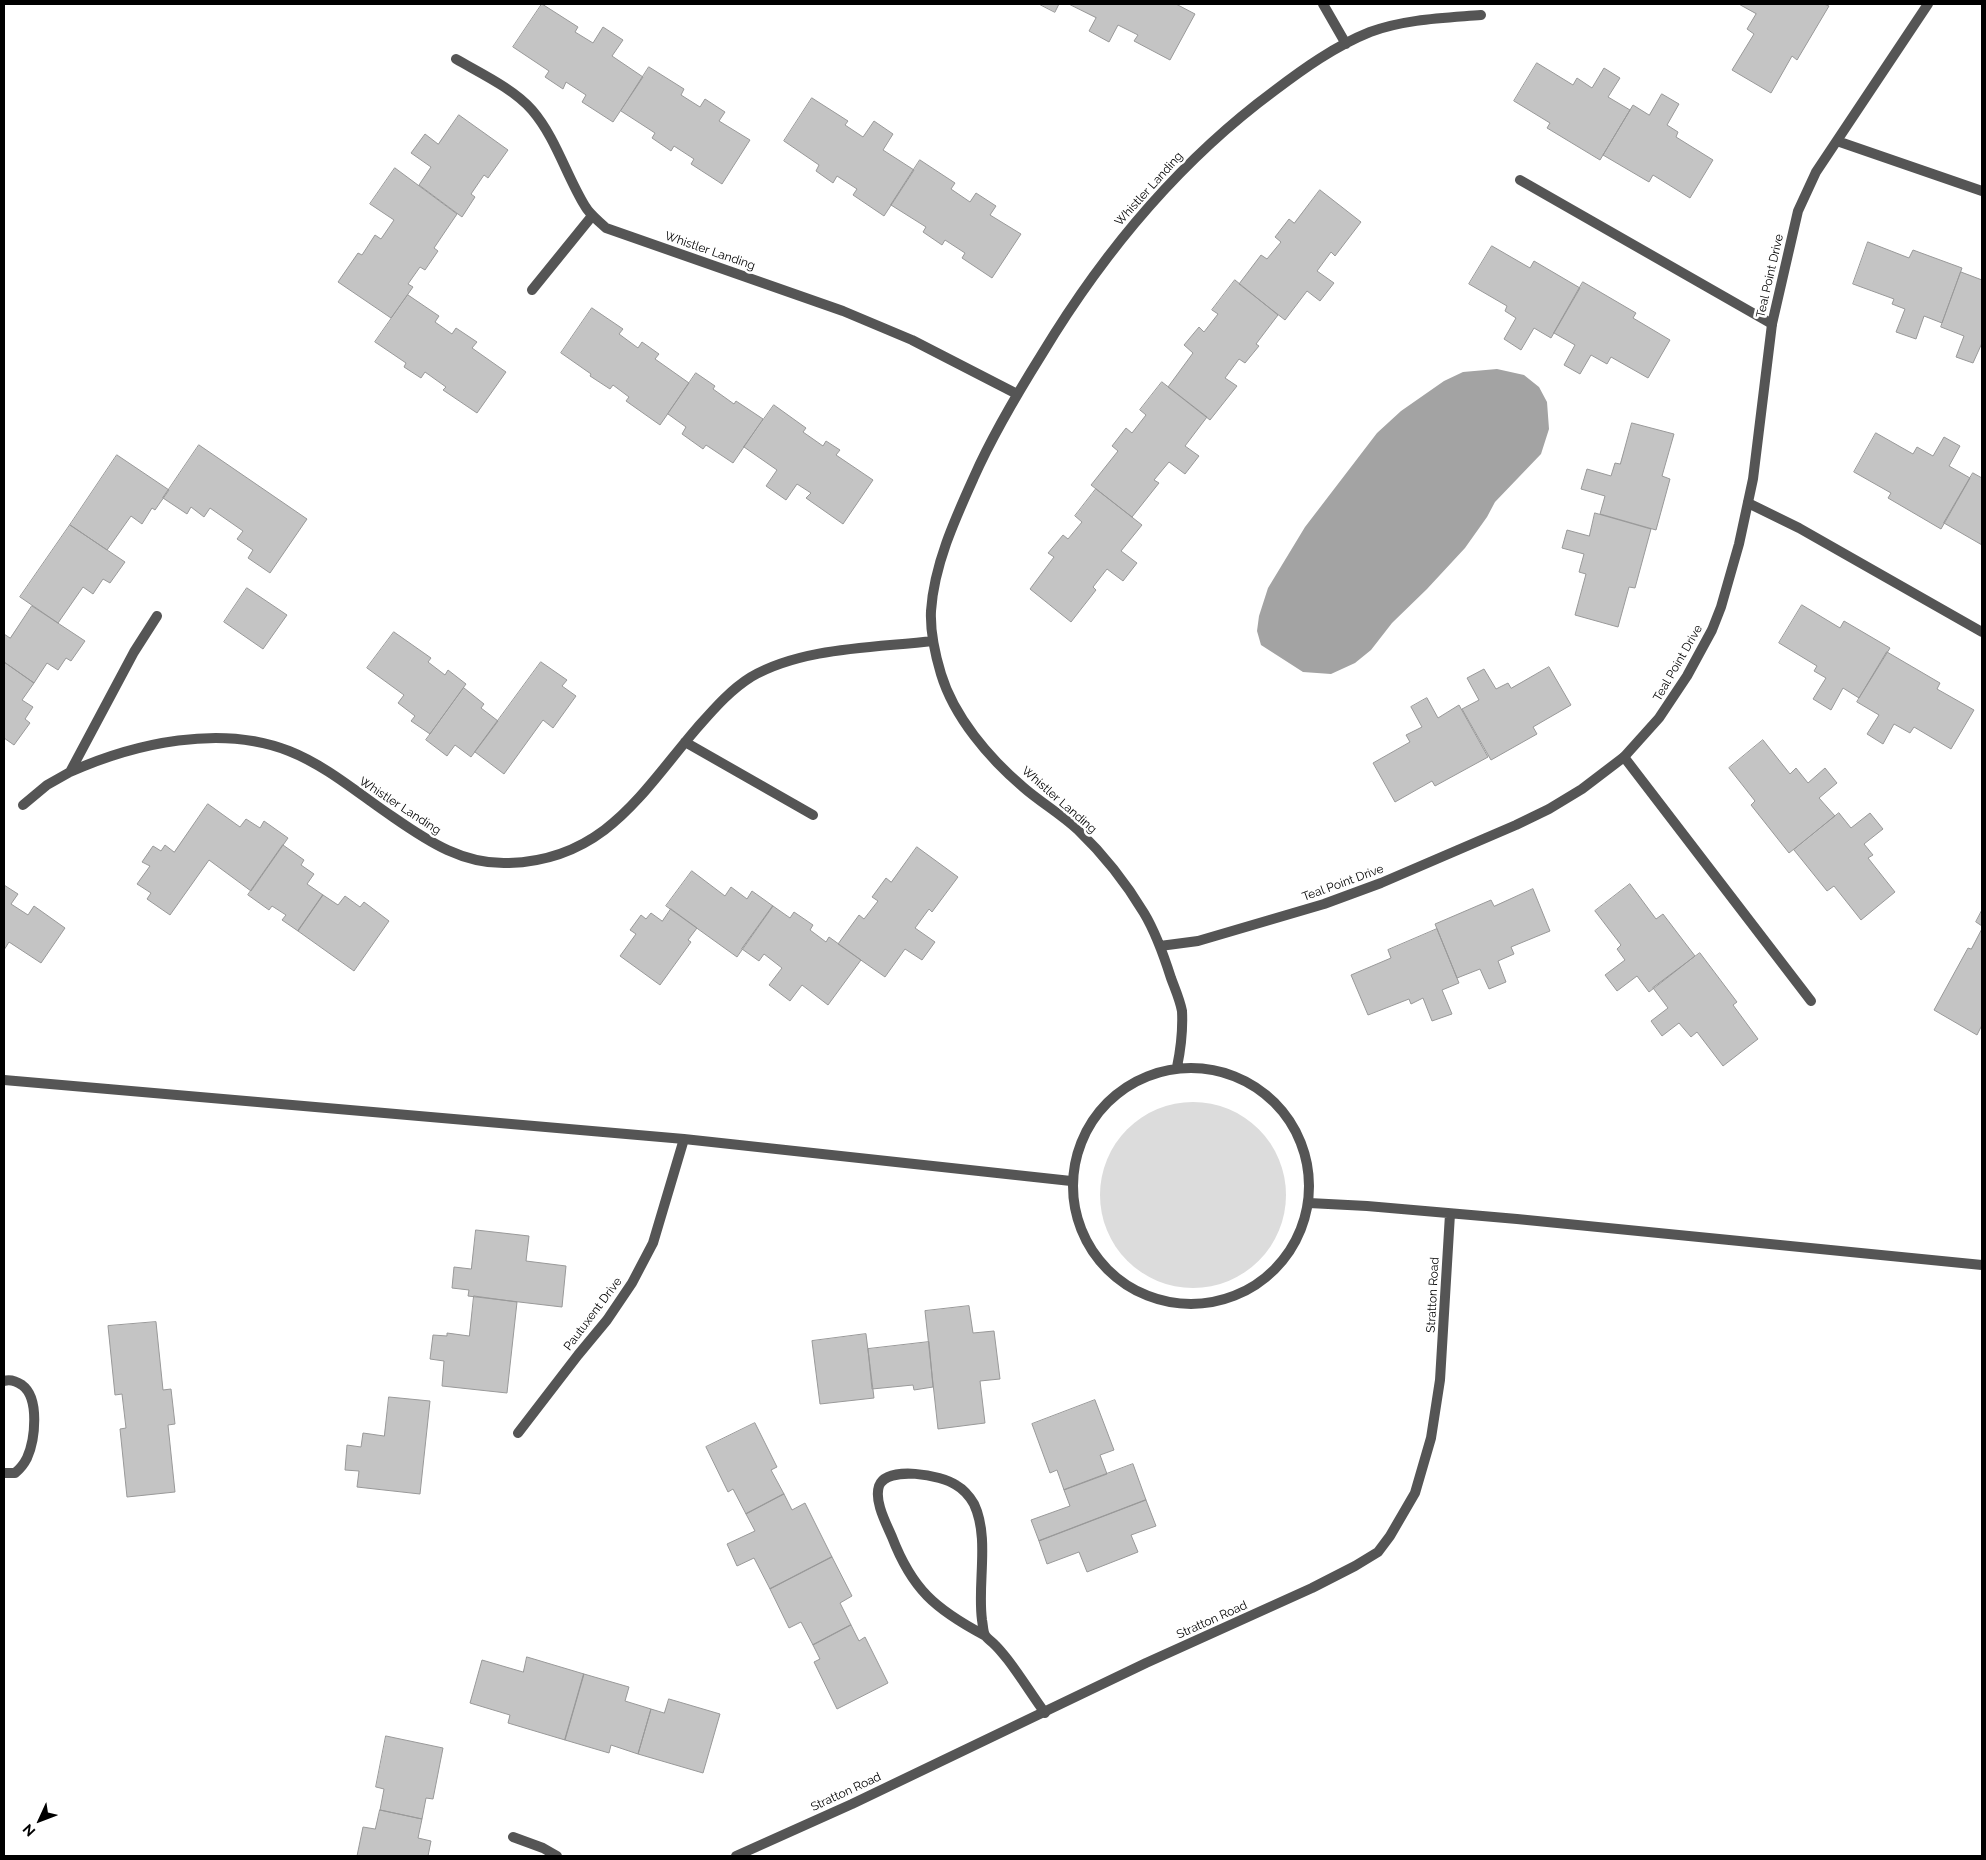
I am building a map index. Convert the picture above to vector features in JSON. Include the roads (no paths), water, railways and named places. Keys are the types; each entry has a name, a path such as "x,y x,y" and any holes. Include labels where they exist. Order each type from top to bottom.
{"street":[{"path":"1323,4 1346,44"},
{"name":"Teal Point Drive","path":"1160,946 1198,941 1227,934 1324,904 1381,883 1516,825 1549,809 1582,789 1624,757 1659,718 1687,676 1712,630 1737,552 1748,503 1761,418 1772,324 1798,211 1816,172 1928,4"},
{"name":"Whistler Landing","path":"1177,1067 1183,1038 1181,1006 1160,946 1145,913 1108,863 1076,828 1022,786 987,753 953,705 941,675 933,641 931,614 938,570 968,491 987,449 1016,394 1057,328 1109,254 1174,179 1209,144 1254,106 1301,70 1346,44 1370,32 1400,24 1431,18 1481,15"},
{"name":"Whistler Landing","path":"456,59 522,100 532,110 557,150 585,206 592,216 606,228 796,293 912,340 1016,394"},
{"path":"1837,141 1982,191"},
{"path":"1520,180 1772,324"},
{"path":"532,290 592,216"},
{"path":"1748,503 1800,528 1982,632"},
{"path":"70,772 134,652 157,616"},
{"name":"Whistler Landing","path":"22,805 70,772 96,760 178,741 219,737 257,740 291,751 321,768 421,836 452,853 469,859 507,863 527,862 562,854 583,845 603,832 644,794 716,706 750,678 790,660 830,651 933,641"},
{"path":"685,742 813,815"},
{"path":"1624,757 1811,1000"},
{"path":"1177,1067 1206,1068 1233,1074 1268,1095 1293,1126 1308,1163 1309,1203 1297,1241 1272,1273 1239,1295 1200,1305 1160,1301 1124,1284 1095,1256 1077,1220 1072,1180 1078,1146 1094,1115 1119,1090 1150,1074 1177,1067"},
{"path":"4,1080 684,1139 1072,1180"},
{"name":"Pautuxent Drive","path":"518,1433 607,1320 632,1283 653,1242 684,1139"},
{"path":"1309,1203 1517,1219 1982,1265"},
{"name":"Stratton Road","path":"736,1856 1044,1713 1146,1663 1312,1588 1356,1566 1378,1552 1398,1524 1415,1493 1431,1438 1440,1380 1450,1214"},
{"path":"4,1381 17,1382 24,1387 34,1404 31,1444 26,1459 15,1473 4,1473"},
{"path":"984,1635 981,1613 982,1547 974,1505 956,1485 942,1478 927,1474 908,1474 891,1476 885,1479 879,1486 879,1501 899,1556 912,1579 928,1599 950,1616 984,1635 1009,1661 1044,1713"},
{"path":"513,1838 543,1848 557,1856"}]}
